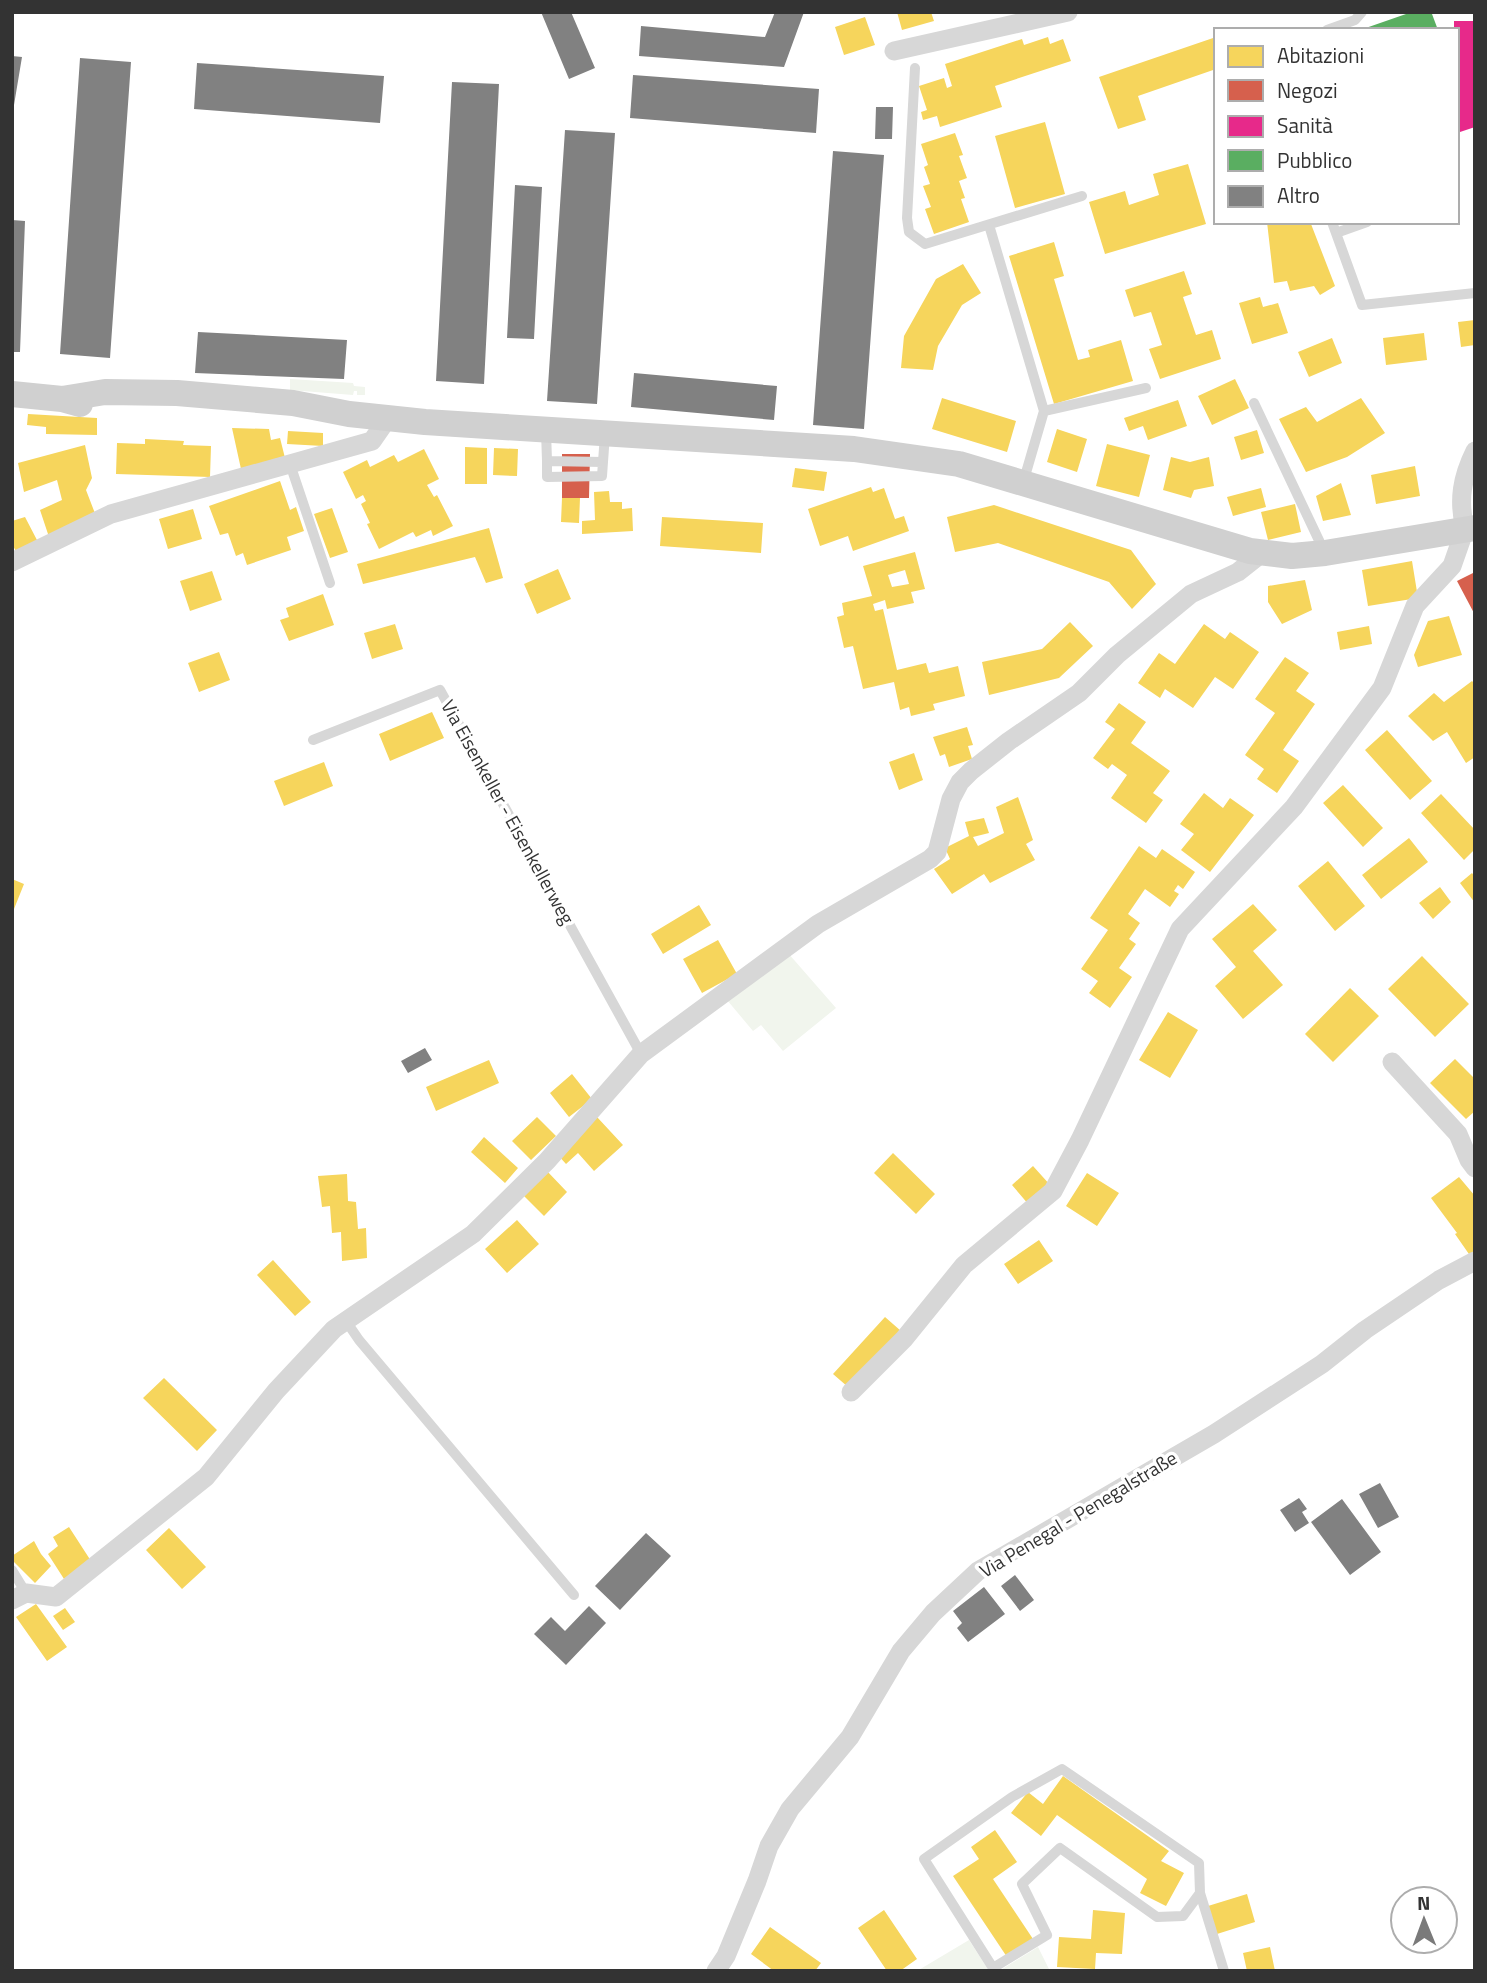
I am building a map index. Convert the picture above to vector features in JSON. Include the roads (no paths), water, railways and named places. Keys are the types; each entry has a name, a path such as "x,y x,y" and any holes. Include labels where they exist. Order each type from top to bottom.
{"main road":[{"path":"12,394 62,399 105,392 177,393 293,403 349,414 388,418 853,449 960,464 1219,543 1262,553 1292,556 1471,530"}],"street":[{"path":"894,51 1068,12"},
{"path":"12,562 111,514 372,441 388,418"},
{"path":"851,1392 904,1339 964,1265 1053,1191 1180,929 1294,807 1382,688 1415,606 1452,566 1471,530 1460,511 1464,473 1475,451"},
{"path":"19,1596 56,1597 206,1477 276,1391 334,1329 473,1234 547,1161 642,1054 818,924 930,859 937,852 951,799 960,782 971,771 1079,693 1117,655 1191,594 1238,572 1262,553"},
{"path":"1392,1062 1458,1134 1475,1168"},
{"name":"Via Penegal - Penegalstraße","path":"716,1971 726,1956 769,1846 790,1809 850,1737 901,1651 942,1605 978,1571 1214,1434 1322,1364 1375,1322 1439,1280 1475,1261"}],"lane":[{"path":"1333,28 1355,20 1362,12"},
{"path":"915,68 907,218 909,232 925,244 1082,196"},
{"path":"1333,224 1362,306 1475,293"},
{"path":"1336,233 1361,224"},
{"path":"989,225 1044,411 1023,483"},
{"path":"1044,411 1146,388"},
{"path":"1254,402 1325,553"},
{"path":"546,430 547,477 602,476 605,434"},
{"path":"547,461 603,462"},
{"path":"290,464 330,583"},
{"name":"Via Eisenkeller - Eisenkellerweg","path":"313,740 440,690 642,1054"},
{"path":"346,1321 359,1340 574,1595"},
{"path":"12,1570 19,1596"},
{"path":"1200,1893 1183,1916 1157,1917 1060,1849 1022,1884 1047,1935 993,1968 924,1859 1012,1797 1062,1769 1199,1863 1200,1893 1224,1971"}]}
